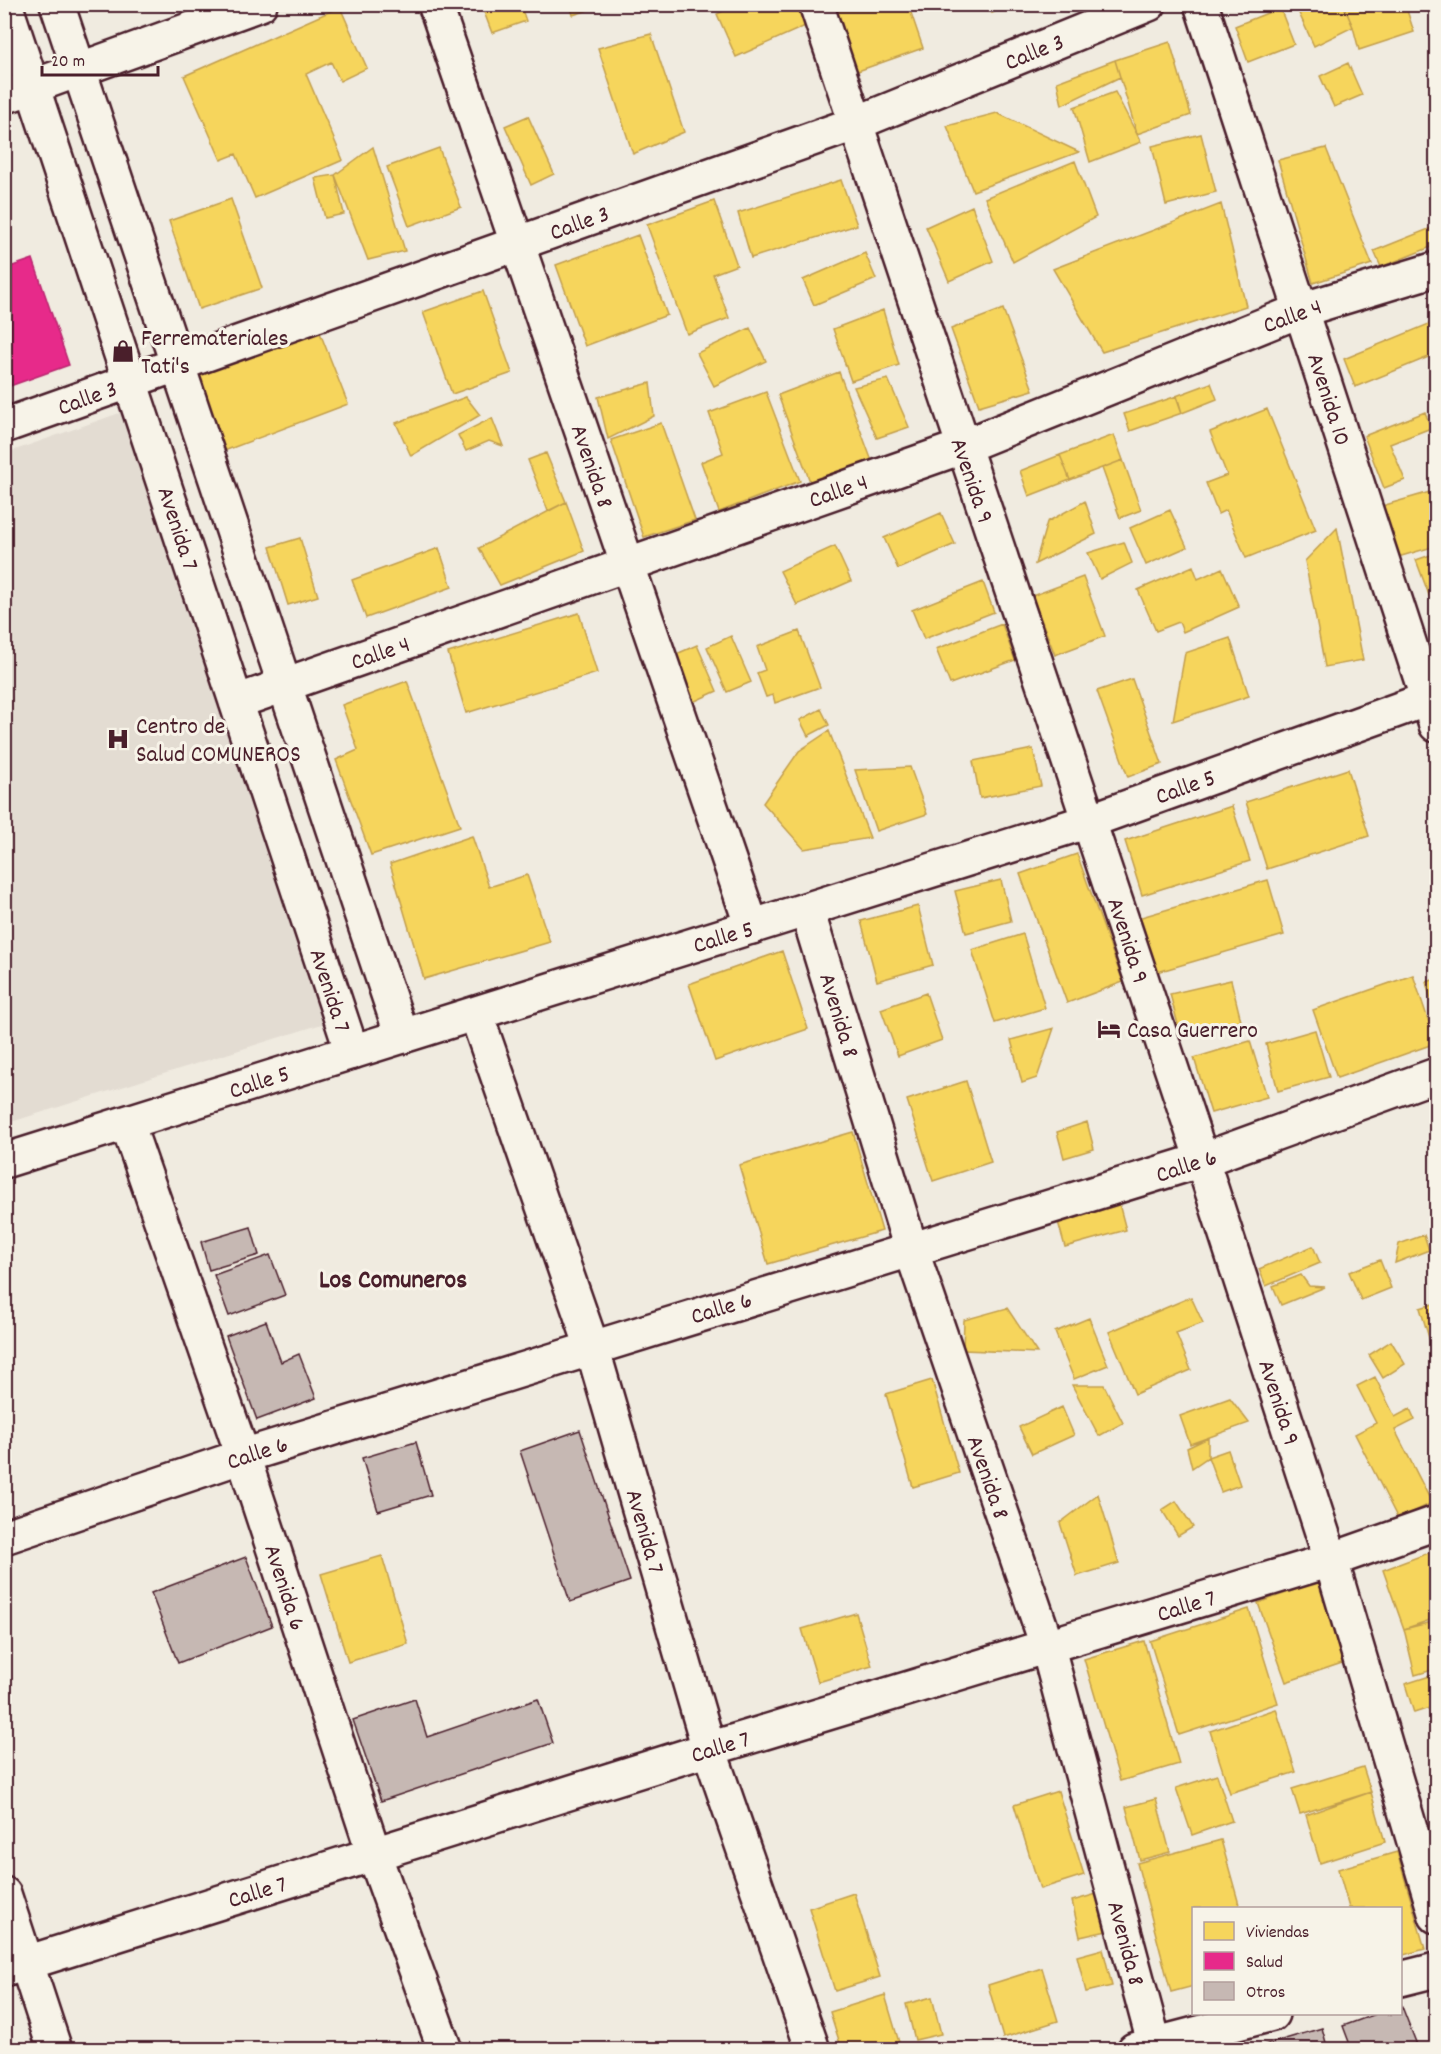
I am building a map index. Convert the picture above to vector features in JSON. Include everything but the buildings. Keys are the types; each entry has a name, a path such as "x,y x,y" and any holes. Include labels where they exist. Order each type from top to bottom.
{"street":[{"name":"Avenida 7","path":"5,4 18,92 130,381 352,1052"},
{"name":"Avenida 7","path":"57,4 402,1036"},
{"path":"18,92 260,4"},
{"name":"Avenida 8","path":"435,4 752,927"},
{"name":"Avenida 9","path":"816,4 854,124 1202,1160 1331,1560 1437,1916"},
{"name":"Calle 3","path":"4,426 854,124 1149,4"},
{"name":"Avenida 10","path":"1201,4 1433,706"},
{"name":"Calle 4","path":"237,702 962,447 1301,310 1437,269"},
{"name":"Calle 5","path":"4,1161 1089,821 1433,706"},
{"name":"Avenida 8","path":"807,910 911,1249 1048,1648 1148,2048"},
{"name":"Avenida 7","path":"476,1014 592,1347 709,1749 813,2049"},
{"name":"Calle 6","path":"4,1537 243,1456 1202,1160 1437,1075"},
{"name":"Avenida 6","path":"127,1124 243,1456 374,1854 445,2049"},
{"name":"Calle 7","path":"16,1967 709,1749 1048,1648 1331,1560 1437,1522"},
{"path":"4,1894 16,1967 55,2049"},
{"path":"1402,1979 1437,1970"},
{"path":"1148,2048 1265,2015"}],"shaded area":[{"name":"Centro de Salud COMUNEROS","path":"125,411 325,1023 5,1124 4,454"}],"place":[{"name":"Ferremateriales Tati's","path":"123,351"},
{"name":"Centro de Salud COMUNEROS","path":"118,739"},
{"name":"Casa Guerrero","path":"1109,1029"}],"district":[{"name":"Los Comuneros","path":"393,1278"}]}
